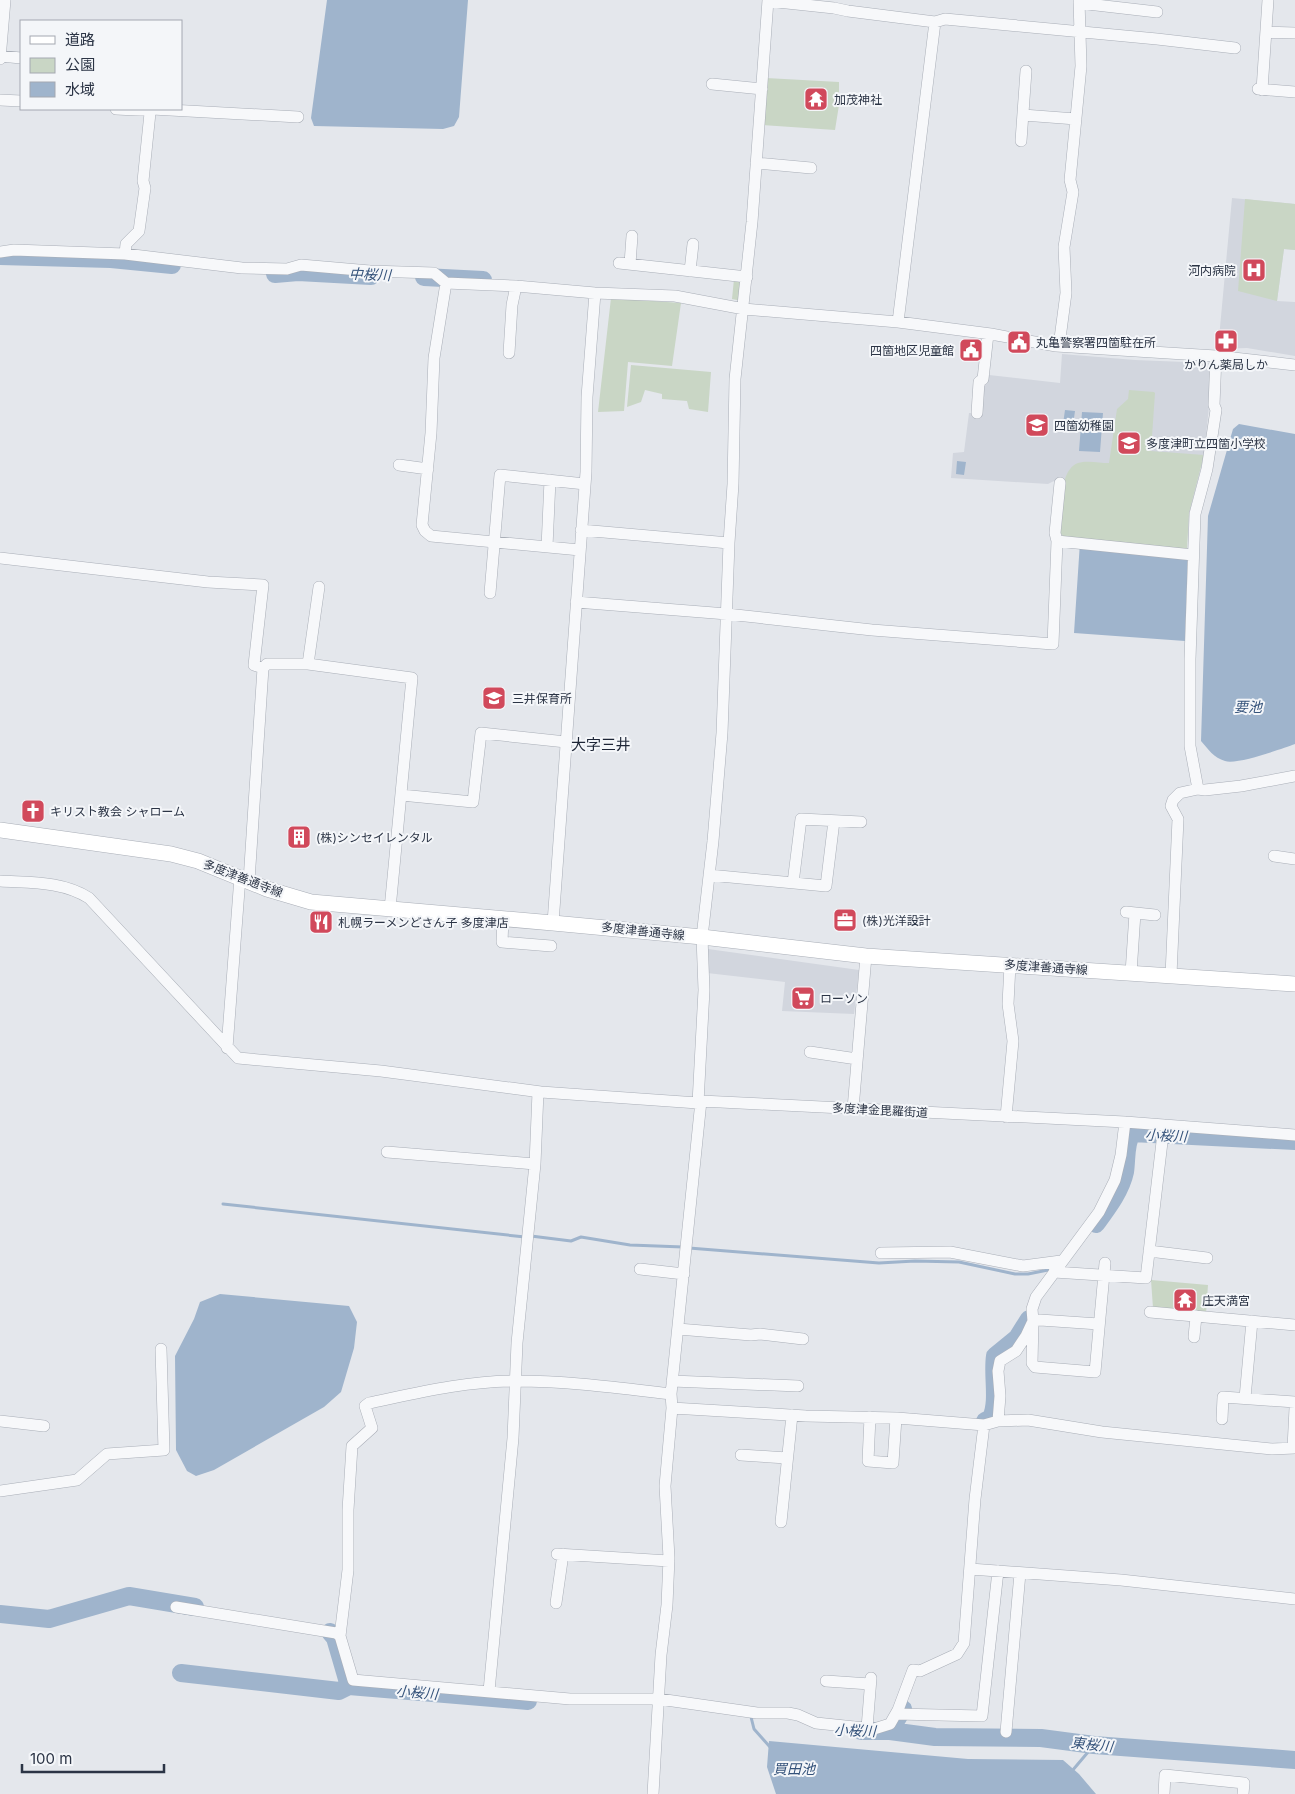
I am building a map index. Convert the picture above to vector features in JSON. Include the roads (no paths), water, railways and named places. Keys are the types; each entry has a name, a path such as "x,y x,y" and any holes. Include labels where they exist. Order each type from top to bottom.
{"main road":[{"name":"多度津善通寺線","path":"0,830 171,854 198,861 274,891 311,902 702,937 866,956 1295,984"}],"street":[{"path":"5,0 0,58 20,58"},
{"path":"653,1794 661,1655 669,1561 665,1486 672,1408 672,1381 700,1102 704,990 702,937 722,733 728,544 733,484 735,379 747,276 768,0 935,22 945,19 1236,48"},
{"path":"1268,0 1260,89 1295,92"},
{"path":"1059,346 1066,293 1064,247 1073,192 1070,180 1081,66 1079,2 1136,5 1157,12"},
{"path":"898,322 935,22"},
{"path":"1266,32 1295,33"},
{"path":"1020,141 1026,71"},
{"path":"712,84 762,89"},
{"path":"0,100 20,101"},
{"path":"124,254 126,244 139,231 145,188 143,181 150,113 148,110"},
{"path":"167,110 298,117"},
{"path":"1022,115 1076,119"},
{"path":"756,163 811,168"},
{"path":"632,236 625,263 747,276"},
{"path":"690,270 693,244"},
{"path":"0,252 14,250 124,254 242,268 287,268 301,265 370,271 434,273 442,280 595,293 675,296 744,309 898,322 1059,346 1216,356 1295,365"},
{"path":"442,280 434,358 431,433 422,525 425,531 431,536 580,550"},
{"path":"509,353 512,305 516,286"},
{"path":"553,923 582,530 587,397 595,293"},
{"path":"977,413 979,382 983,379 988,334"},
{"path":"1198,789 1190,746 1194,514 1207,469 1216,410 1214,404 1216,356"},
{"path":"399,465 428,469"},
{"path":"490,593 500,475 585,484"},
{"path":"547,547 550,480"},
{"path":"576,602 727,614 872,630 1052,644 1057,541 1055,533 1060,483"},
{"path":"582,530 728,544"},
{"path":"1057,541 1193,555"},
{"path":"0,558 208,582 263,585 254,665 263,668"},
{"path":"308,664 319,588"},
{"path":"228,1048 263,668 267,664 308,664 412,678 390,909"},
{"path":"401,795 473,802 481,733 566,742"},
{"path":"1171,975 1178,819 1171,806 1172,800 1180,793 1198,789 1241,786 1295,776"},
{"path":"793,883 801,819 861,822"},
{"path":"709,875 826,886 834,821"},
{"path":"1274,856 1295,859"},
{"name":"多度津金毘羅街道","path":"0,881 50,884 76,890 89,898 238,1058 381,1071 538,1092 700,1102 1125,1122 1295,1135"},
{"path":"1131,973 1130,912 1155,915"},
{"path":"503,918 502,942 551,946"},
{"path":"853,1109 866,956"},
{"path":"1006,1117 1012,1041 1008,1004 1010,965"},
{"path":"810,1052 857,1059"},
{"path":"489,1691 512,1438 517,1342 535,1164 538,1092"},
{"path":"1105,1263 1095,1372 1035,1367 1032,1363 1032,1309 1036,1298 1099,1212 1115,1180 1121,1155 1125,1122"},
{"path":"1054,1272 1146,1278 1164,1125"},
{"path":"387,1152 535,1164"},
{"path":"1149,1251 1186,1260 1207,1258"},
{"path":"881,1253 950,1252 1023,1266 1062,1261"},
{"path":"640,1269 684,1274"},
{"path":"1150,1312 1295,1325"},
{"path":"1194,1337 1196,1316"},
{"path":"998,1421 1000,1396 998,1371 1000,1361 1016,1350 1033,1322 1040,1320 1099,1324"},
{"path":"1245,1398 1252,1321"},
{"path":"678,1329 751,1335 760,1334 803,1340"},
{"path":"0,1491 77,1480 107,1454 164,1450 161,1349"},
{"path":"672,1381 724,1379 776,1381 798,1386"},
{"path":"671,1394 587,1384 515,1381 457,1386 369,1402 364,1406 372,1428 352,1446 348,1510 348,1570 335,1634 353,1680 570,1699 659,1699 757,1713 788,1713 816,1723 874,1729 890,1724 899,1714 916,1670 957,1654 964,1643 975,1499 984,1425"},
{"path":"1222,1419 1223,1397 1295,1402"},
{"path":"672,1408 792,1415 896,1418 984,1425 998,1421 1028,1420 1102,1432 1272,1449 1294,1448 1295,1408"},
{"path":"781,1522 792,1415"},
{"path":"870,1417 868,1461 893,1463 896,1418"},
{"path":"0,1421 44,1426"},
{"path":"741,1454 787,1458"},
{"path":"556,1603 560,1554 669,1561"},
{"path":"970,1568 1121,1580 1295,1599"},
{"path":"899,1714 982,1716 998,1571"},
{"path":"1006,1732 1020,1573"},
{"path":"176,1607 335,1634"},
{"path":"826,1681 871,1681 867,1728"},
{"path":"1164,1794 1165,1775 1244,1783 1243,1794"}],"water":[{"path":"327,0 468,0 459,117 454,126 443,129 314,126 311,118"},
{"path":"1065,410 1075,411 1072,432 1062,431"},
{"path":"1082,412 1103,413 1100,452 1079,451"},
{"name":"要池","path":"1239,424 1295,434 1295,744 1259,756 1231,762 1218,758 1201,741 1208,516 1233,429"},
{"path":"957,461 966,462 964,475 956,474"},
{"path":"1080,542 1188,554 1185,641 1074,633"},
{"path":"220,1294 349,1306 357,1322 354,1348 341,1392 324,1407 214,1470 196,1476 187,1471 176,1450 175,1356 194,1319 200,1302"},
{"name":"買田池","path":"769,1741 968,1759 1063,1760 1079,1774 1096,1794 776,1794 767,1767"}],"waterway":[{"name":"中桜川","path":"0,256 111,259 172,265"},
{"name":"中桜川","path":"275,274 298,272 371,276"},
{"name":"中桜川","path":"424,277 483,280"},
{"name":"小桜川","path":"1096,1224 1113,1200 1123,1179 1128,1142 1132,1133 1295,1141"},
{"path":"223,1204 525,1237"},
{"path":"531,1236 571,1241 581,1237 630,1245 683,1247"},
{"path":"689,1248 879,1263 915,1261 959,1262 1015,1274 1028,1274 1053,1269"},
{"name":"小桜川","path":"985,1421 991,1418 995,1404 995,1356 1017,1338 1029,1319"},
{"path":"0,1614 49,1619 129,1596 195,1607"},
{"path":"330,1632 335,1638 349,1686"},
{"name":"小桜川","path":"181,1673 339,1691 349,1686 528,1701"},
{"name":"小桜川","path":"861,1731 890,1731 903,1709"},
{"path":"751,1717 754,1729 770,1747"},
{"name":"東桜川","path":"890,1731 935,1737 1041,1738 1094,1745 1295,1760"},
{"path":"1072,1771 1094,1745"}],"place":[{"name":"加茂神社","path":"816,99"},
{"name":"河内病院","path":"1254,270"},
{"name":"かりん薬局しか","path":"1226,341"},
{"name":"丸亀警察署四箇駐在所","path":"1019,342"},
{"name":"四箇地区児童館","path":"971,350"},
{"name":"四箇幼稚園","path":"1037,425"},
{"name":"多度津町立四箇小学校","path":"1129,443"},
{"name":"三井保育所","path":"494,698"},
{"name":"キリスト教会 シャローム","path":"33,811"},
{"name":"(株)シンセイレンタル","path":"299,837"},
{"name":"(株)光洋設計","path":"845,920"},
{"name":"札幌ラーメンどさん子 多度津店","path":"321,922"},
{"name":"ローソン","path":"803,998"},
{"name":"庄天満宮","path":"1185,1300"}],"district":[{"name":"大字三井","path":"601,744"}]}
